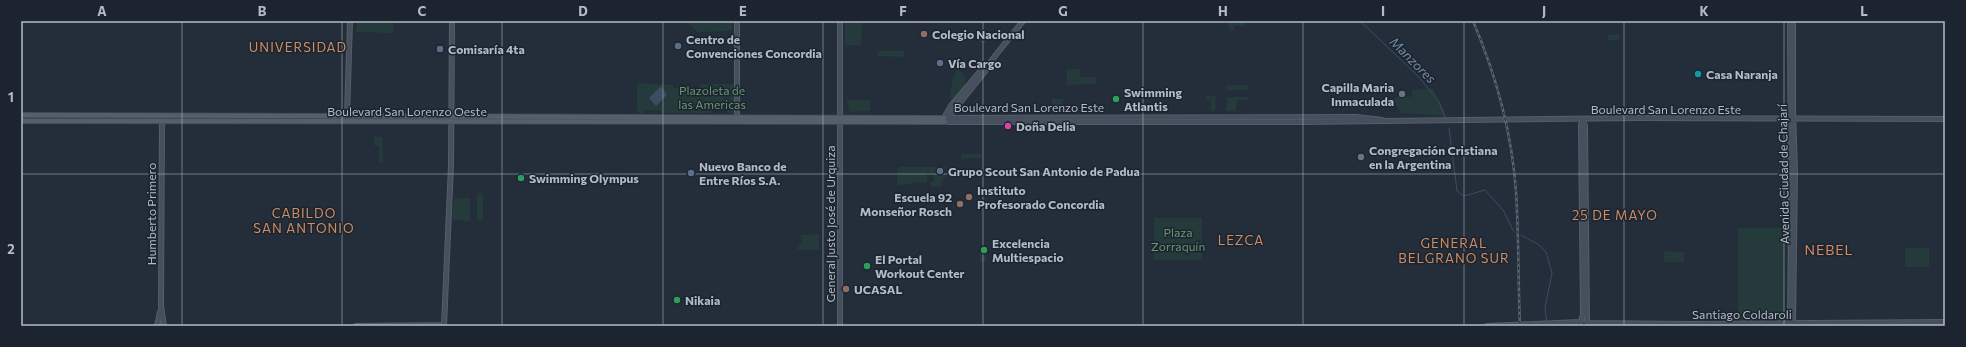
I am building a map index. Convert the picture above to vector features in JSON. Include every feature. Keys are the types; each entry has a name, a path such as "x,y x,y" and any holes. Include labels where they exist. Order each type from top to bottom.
{"main road":[{"path":"348,119 350,21"},
{"path":"356,326 444,325 451,118 452,21"},
{"path":"737,21 737,119"},
{"name":"General Justo José de Urquiza","path":"840,21 840,326"},
{"path":"946,119 951,106 984,67 987,66 1023,21"},
{"name":"Avenida Ciudad de Chajarí","path":"1790,21 1792,118"},
{"name":"Avenida Ciudad de Chajarí","path":"1792,325 1791,170 1793,21"},
{"name":"Boulevard San Lorenzo Oeste","path":"21,115 348,119"},
{"name":"Boulevard San Lorenzo Este","path":"792,120 840,117 1312,122 1583,118 1945,119"},
{"name":"Boulevard San Lorenzo Oeste","path":"21,121 451,118 792,120"},
{"path":"1487,326 1580,323 1581,125 1583,118"},
{"path":"1583,118 1585,126 1588,323"},
{"name":"Boulevard San Lorenzo Este","path":"792,120 840,122 946,119"},
{"name":"Humberto Primero","path":"161,326 162,121"},
{"name":"Santiago Coldaroli","path":"1580,323 1792,325 1945,323"},
{"path":"1861,326 1945,323"}],"green space":[{"path":"357,21 394,21 393,33 356,32"},
{"path":"687,21 732,21 732,31 697,32"},
{"path":"845,21 862,21 861,45 845,45"},
{"path":"1229,21 1245,21 1245,26 1234,26 1234,31 1229,31"},
{"path":"980,29 986,29 986,43 979,42"},
{"path":"1619,34 1619,40 1608,40 1608,35"},
{"path":"878,51 905,51 904,57 878,56"},
{"path":"957,69 965,76 966,85 951,103 950,90 952,88 952,81"},
{"path":"1067,69 1080,69 1080,77 1096,77 1096,84 1067,85"},
{"name":"Plazoleta de las Americas","path":"637,83 673,85 673,88 699,88 701,84 733,84 735,86 735,110 732,113 728,113 726,110 714,110 710,113 661,113 660,110 646,110 644,113 640,114 637,110"},
{"path":"1227,85 1248,85 1248,90 1227,90"},
{"path":"1432,89 1435,92 1437,100 1440,101 1446,116 1401,113 1393,99 1399,96 1412,97 1412,90"},
{"path":"1206,95 1216,96 1215,111 1211,111 1211,100 1206,100"},
{"path":"1227,97 1248,97 1248,100 1237,100 1236,111 1226,111"},
{"path":"1052,99 1063,99 1062,111 1052,111"},
{"path":"847,100 870,100 870,111 849,112"},
{"path":"374,137 382,137 383,162 379,162 379,146 374,145"},
{"path":"961,154 982,154 982,158 961,159"},
{"path":"900,167 945,167 945,179 941,180 941,187 931,187 931,182 934,182 934,175 927,172 927,182 913,182 913,184 897,185 897,170"},
{"path":"477,193 483,193 483,220 477,220"},
{"path":"470,198 470,221 452,220 454,199"},
{"name":"Plaza Zorraquín","path":"1154,218 1202,218 1202,260 1154,260"},
{"path":"1738,228 1784,228 1784,320 1738,320"},
{"path":"819,234 819,250 797,250 802,240 799,235"},
{"path":"1905,248 1929,248 1929,267 1905,267"},
{"path":"980,250 986,250 986,262 980,262"},
{"path":"1664,251 1684,252 1684,262 1664,262"}],"water":[{"path":"661,86 667,95 656,106 649,98"}],"waterway":[{"name":"Manzores","path":"1360,21 1417,75 1438,100 1445,117"},
{"name":"Manzores","path":"1449,128 1457,191 1464,196 1485,190 1503,210 1514,232"},
{"name":"Manzores","path":"1521,235 1539,245 1546,252 1552,273 1545,308 1547,323"}],"railway":[{"path":"1473,21 1496,83 1511,148 1517,209 1520,326"}],"place":[{"name":"Colegio Nacional","path":"924,34"},
{"name":"Centro de Convenciones Concordia","path":"678,46"},
{"name":"Comisaría 4ta","path":"440,49"},
{"name":"Vía Cargo","path":"940,63"},
{"name":"Casa Naranja","path":"1698,74"},
{"name":"Capilla Maria Inmaculada","path":"1402,94"},
{"name":"Swimming Atlantis","path":"1116,99"},
{"name":"Doña Delia","path":"1008,126"},
{"name":"Congregación Cristiana en la Argentina","path":"1361,157"},
{"name":"Grupo Scout San Antonio de Padua","path":"940,171"},
{"name":"Nuevo Banco de Entre Ríos S.A.","path":"691,173"},
{"name":"Swimming Olympus","path":"521,178"},
{"name":"Instituto Profesorado Concordia","path":"969,197"},
{"name":"Escuela 92 Monseñor Rosch","path":"960,204"},
{"name":"Excelencia Multiespacio","path":"984,250"},
{"name":"El Portal Workout Center","path":"867,266"},
{"name":"UCASAL","path":"846,289"},
{"name":"Nikaia","path":"677,300"}],"district":[{"name":"UNIVERSIDAD","path":"298,47"},
{"name":"25 DE MAYO","path":"1615,215"},
{"name":"CABILDO SAN ANTONIO","path":"304,220"},
{"name":"LEZCA","path":"1241,240"},
{"name":"NEBEL","path":"1829,249"},
{"name":"GENERAL BELGRANO SUR","path":"1454,250"}]}
